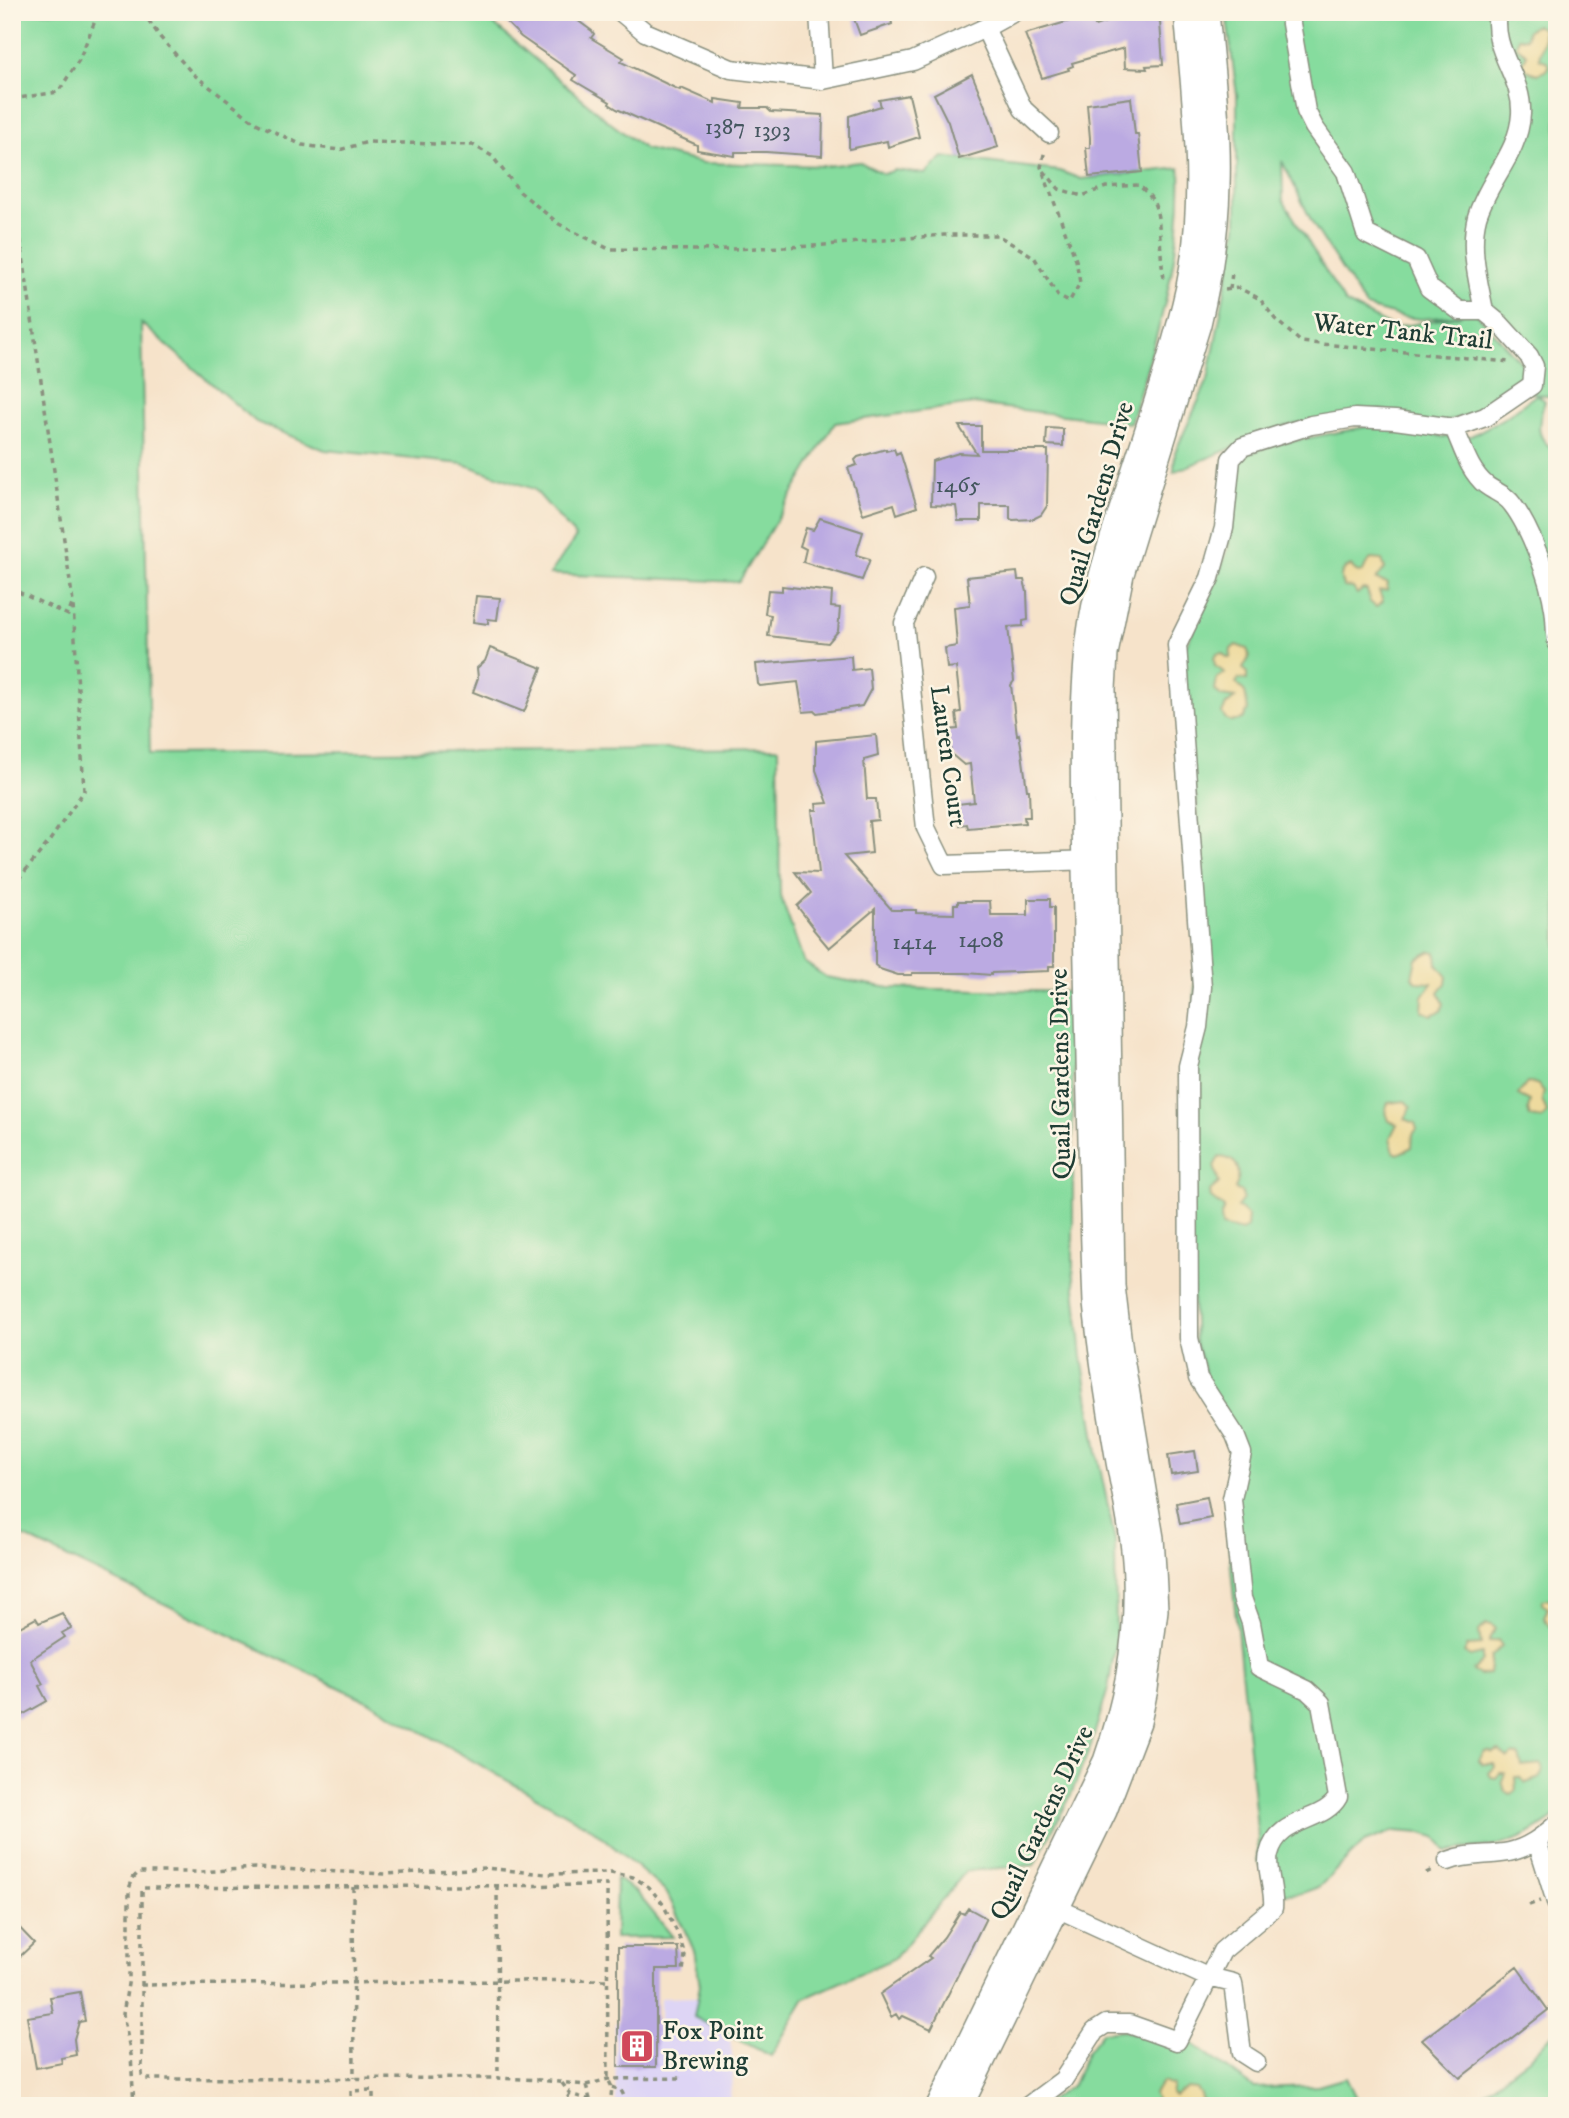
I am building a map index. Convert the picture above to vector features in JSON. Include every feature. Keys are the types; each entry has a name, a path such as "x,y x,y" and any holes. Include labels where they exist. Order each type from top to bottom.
{"main road":[{"name":"Quail Gardens Drive","path":"961,2106 1049,1904 1105,1761 1132,1655 1135,1576 1131,1535 1101,1357 1095,1303 1084,860 1084,713 1091,626 1097,590 1174,344 1188,283 1197,225 1198,139 1186,12"},
{"name":"Quail Gardens Drive","path":"938,2106 1049,1904 1105,1811 1139,1722 1153,1647 1156,1610 1152,1538 1121,1352 1113,1286 1104,689 1106,653 1125,562 1199,324 1214,239 1219,183 1207,12"}],"street":[{"path":"621,12 645,32 731,69 823,80 913,61 1014,12"},
{"path":"820,12 823,80"},
{"path":"1028,2106 1063,2080 1096,2031 1106,2024 1129,2024 1177,2040 1222,1951 1273,1908 1273,1884 1268,1857 1273,1841 1287,1828 1333,1806 1338,1797 1321,1703 1307,1690 1259,1667 1251,1623 1242,1598 1232,1499 1242,1453 1235,1435 1198,1378 1189,1338 1188,1066 1198,1027 1202,987 1177,645 1210,578 1224,528 1231,459 1242,447 1311,425 1355,418 1454,428 1485,417 1532,385 1534,366 1530,356 1500,324 1484,311 1460,311 1429,288 1416,259 1366,234 1346,172 1306,111 1289,12"},
{"path":"1484,311 1473,251 1476,225 1484,199 1515,144 1521,113 1517,85 1499,46 1498,12"},
{"path":"985,28 1023,109 1049,133"},
{"path":"1454,428 1472,470 1511,503 1530,535 1555,610 1557,642"},
{"name":"Lauren Court","path":"924,577 904,623 926,828 944,866 1107,860"},
{"path":"1448,1861 1510,1852 1537,1841 1557,1824"},
{"path":"1537,1841 1556,1897"},
{"path":"1049,1904 1209,1977 1233,1983 1242,2053 1256,2062"}],"path":[{"path":"12,99 58,92 79,60 97,16 109,12"},
{"path":"143,12 160,37 193,74 256,123 302,145 339,150 368,142 473,145 492,156 520,192 559,224 609,249 813,246 944,235 997,235 1034,257 1058,296 1069,302 1080,283 1076,260 1041,167 1059,188 1082,196 1107,187 1138,185 1154,202 1160,261 1164,277 1171,279"},
{"path":"12,180 73,602 84,791 48,843 12,887"},
{"name":"Water Tank Trail","path":"1223,290 1239,288 1260,299 1275,319 1301,342 1522,362 1534,366"},
{"path":"12,589 68,615 73,602"},
{"path":"134,2106 131,2054 123,2014 129,1978 129,1889 133,1878 139,1872 202,1872 255,1868 387,1874 485,1868 546,1874 611,1873 633,1877 649,1887 663,1904 685,1955 684,1971"},
{"path":"610,2106 612,2087 608,2079 607,1885 142,1888 142,2075 146,2079 498,2078 586,2085 608,2079 681,2078"},
{"path":"497,1886 498,2078"},
{"path":"353,1887 355,2079"},
{"path":"141,1985 607,1980"},
{"path":"562,2082 570,2094 591,2103"},
{"path":"586,2085 591,2103"},
{"path":"612,2087 621,2090 629,2106"},
{"path":"351,2106 351,2091 373,2090 373,2106"},
{"path":"562,2106 570,2094"}],"shaded area":[{"path":"697,1997 698,2016 727,2017 734,2069 728,2106 616,2106 615,2023 660,2021 660,1998"}],"green space":[{"path":"12,12 436,12 439,19 491,22 645,149 703,163 826,166 860,162 884,174 895,170 925,174 943,157 1060,171 1081,179 1180,168 1178,233 1173,265 1158,329 1130,423 973,404 835,423 739,582 550,574 576,537 534,489 463,464 325,450 256,422 141,323 150,754 778,748 780,895 804,962 826,977 890,988 1073,992 1073,1268 1082,1357 1097,1453 1115,1540 1116,1641 1108,1689 1091,1745 1070,1797 1034,1865 966,1871 895,1958 805,1998 771,2056 694,2017 700,1985 694,1950 667,1893 594,1830 370,1702 12,1531"},
{"path":"1226,12 1557,12 1557,398 1526,391 1481,411 1436,425 1378,410 1285,426 1174,472 1175,452 1208,380 1237,227 1237,95","holes":["1282,161 1313,224 1366,307 1421,319 1462,315 1394,328 1345,303 1283,200","1497,310 1523,335 1542,365 1524,366 1476,313"]},
{"path":"1537,394 1545,401 1539,423 1541,435 1549,446 1557,451 1557,1815 1513,1841 1447,1852 1436,1837 1394,1831 1364,1842 1319,1887 1302,1893 1284,1894 1257,1861 1258,1839 1227,1528 1241,1455 1208,1383 1195,1342 1188,1198 1199,859 1197,799 1191,776 1183,652 1228,549 1239,465 1245,455 1272,445 1370,426 1407,428 1443,437 1471,436 1506,417"},
{"path":"616,1878 638,1894 673,1937 615,1938"},
{"path":"1557,2029 1557,2106 1467,2106 1533,2055"},
{"path":"1124,2030 1181,2050 1189,2041 1254,2088 1318,2086 1346,2078 1360,2106 1040,2106 1073,2085 1087,2052 1103,2032"},
{"path":"1430,2098 1454,2106 1404,2106"}],"sand":[{"path":"1536,25 1543,29 1539,58 1548,62 1549,66 1537,74 1522,63 1527,54 1516,46 1518,38 1526,38 1528,30"},
{"path":"1371,559 1382,560 1385,568 1376,580 1388,583 1387,590 1379,591 1383,602 1376,607 1370,602 1367,590 1363,589 1357,594 1353,588 1344,587 1341,581 1345,569 1351,566 1358,573 1363,572"},
{"path":"1236,645 1248,652 1249,658 1243,669 1247,673 1247,680 1239,679 1236,683 1245,692 1248,710 1244,718 1231,721 1222,713 1226,705 1235,698 1221,696 1215,690 1217,678 1225,673 1215,666 1214,658 1222,653 1230,658 1231,649"},
{"path":"1431,951 1436,952 1437,964 1447,977 1439,992 1444,1004 1441,1011 1431,1015 1422,1011 1423,996 1432,983 1418,982 1412,977 1416,959"},
{"path":"1527,1083 1537,1084 1544,1091 1542,1100 1547,1112 1542,1119 1530,1117 1530,1101 1518,1095"},
{"path":"1405,1101 1411,1107 1405,1119 1415,1123 1417,1129 1413,1134 1412,1147 1398,1154 1394,1152 1390,1138 1397,1124 1389,1121 1385,1109 1388,1103"},
{"path":"1219,1157 1235,1163 1239,1172 1235,1189 1242,1192 1243,1199 1237,1207 1248,1216 1247,1227 1242,1231 1222,1226 1224,1208 1211,1198 1210,1191 1219,1183 1214,1166"},
{"path":"1557,1592 1556,1625 1549,1626 1544,1617 1548,1608 1542,1604 1542,1600 1553,1598"},
{"path":"1486,1624 1496,1629 1489,1642 1498,1640 1502,1646 1491,1657 1489,1674 1480,1675 1473,1671 1482,1660 1482,1654 1470,1657 1464,1653 1468,1646 1481,1645 1479,1631"},
{"path":"1499,1750 1508,1758 1513,1754 1519,1756 1522,1766 1541,1764 1543,1771 1540,1778 1526,1783 1515,1777 1516,1791 1511,1794 1505,1791 1502,1781 1505,1773 1500,1773 1496,1778 1491,1777 1489,1773 1495,1767 1494,1764 1483,1764 1479,1760 1484,1752 1493,1753"},
{"path":"1162,2082 1173,2086 1171,2094 1174,2096 1187,2088 1196,2089 1203,2106 1158,2106 1154,2093"}],"building":[{"path":"514,12 566,12 592,31 594,34 591,38 624,58 621,62 675,88 681,88 715,103 715,99 743,103 742,108 767,108 771,112 823,115 822,156 735,152 735,156 697,150 697,145 617,109 573,80 576,75 521,37 506,22"},
{"path":"863,12 890,12 892,24 860,35 853,16"},
{"path":"1153,15 1160,22 1163,65 1146,66 1147,69 1125,68 1124,48 1072,63 1073,66 1068,68 1069,70 1042,78 1025,34 1087,16 1090,16 1095,26 1121,17"},
{"path":"972,74 991,121 998,147 959,159 948,122 934,94"},
{"path":"909,95 919,137 888,147 887,141 849,149 849,116 881,106 879,100"},
{"path":"1131,98 1142,172 1089,177 1086,148 1090,148 1087,104"},
{"path":"959,426 981,426 981,450 1048,450 1047,506 1041,515 1033,519 1013,520 1010,519 1010,505 981,505 981,521 958,521 956,506 931,505 932,461 959,453 977,454"},
{"path":"1047,428 1063,429 1063,446 1046,445"},
{"path":"894,449 896,454 900,452 917,507 897,514 894,504 863,514 848,468 857,465 855,460 858,457"},
{"path":"820,518 863,532 856,555 870,559 862,580 803,562 806,549 800,546 806,528 813,530"},
{"path":"1017,572 1018,580 1024,580 1027,592 1028,620 1023,621 1023,626 1008,627 1014,681 1011,685 1017,735 1019,734 1029,790 1030,817 1024,817 1025,823 968,828 967,824 960,825 957,804 974,802 970,764 964,765 951,754 948,730 958,729 956,713 961,712 956,667 947,668 945,648 957,646 954,607 970,605 967,577"},
{"path":"782,586 832,592 831,607 840,608 838,631 828,643 768,636 771,615 765,614 768,590 782,591"},
{"path":"476,596 500,598 497,620 488,619 488,624 473,622"},
{"path":"490,648 542,668 524,712 473,692 478,678 477,668 485,661"},
{"path":"851,656 852,670 869,668 871,689 862,706 817,713 803,712 798,682 758,684 756,664"},
{"path":"876,735 878,756 864,760 867,799 876,799 878,820 869,821 872,853 844,856 892,910 954,914 954,904 958,904 958,901 990,901 991,915 1028,915 1028,899 1050,899 1050,907 1054,907 1054,966 1049,966 1049,971 991,975 898,975 880,969 875,965 875,909 829,948 813,929 797,906 811,893 795,872 819,873 812,810 817,810 816,804 828,803 816,770 816,741"},
{"path":"1195,1451 1198,1471 1171,1475 1168,1455"},
{"path":"1207,1497 1211,1518 1180,1524 1176,1503"},
{"path":"62,1613 71,1628 62,1633 65,1637 30,1660 43,1684 39,1686 47,1701 17,1718 12,1709 12,1631 36,1618 39,1623"},
{"path":"968,1908 986,1918 931,2029 903,2016 899,2019 896,2014 891,2017 880,1994 931,1958 928,1956 960,1912 964,1914"},
{"path":"12,1920 34,1943 12,1964"},
{"path":"618,1947 678,1947 679,1969 656,1969 656,2067 618,2067"},
{"path":"1517,1967 1548,2010 1460,2078 1422,2040"},
{"path":"80,1992 85,2021 79,2022 74,2039 76,2055 61,2058 62,2063 36,2068 27,2017 53,2013 50,1997"}],"place":[{"name":"Fox Point Brewing","path":"637,2046"}]}
